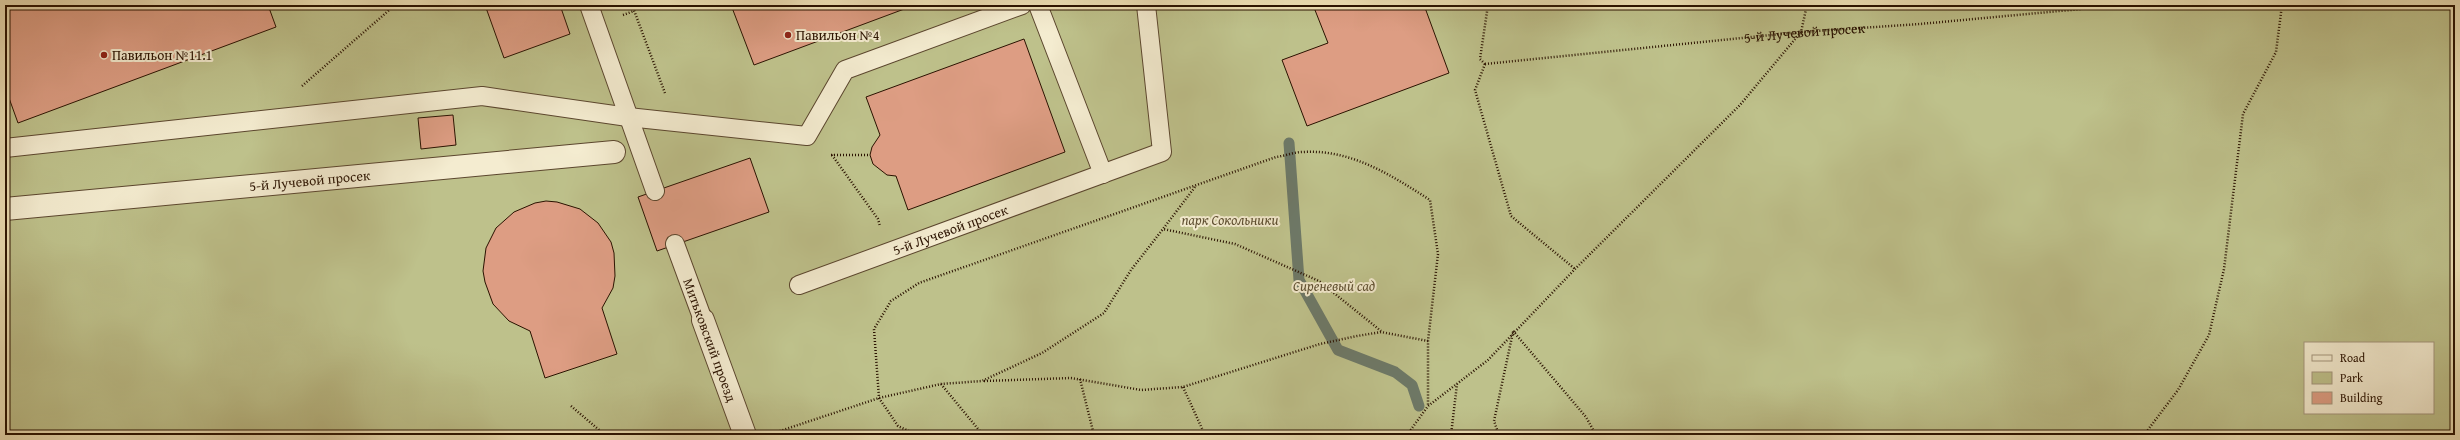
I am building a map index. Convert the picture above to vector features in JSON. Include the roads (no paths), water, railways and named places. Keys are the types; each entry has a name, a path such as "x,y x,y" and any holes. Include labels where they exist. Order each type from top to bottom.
{"street":[{"name":"5-й Лучевой просек","path":"5,209 614,152"},
{"name":"Митьковский проезд","path":"703,320 745,435"}],"lane":[{"path":"589,5 655,191"},
{"path":"5,148 482,96 628,117 807,136 846,70 1022,5"},
{"path":"1038,5 1103,174"},
{"name":"5-й Лучевой просек","path":"798,285 1162,152 1146,5"},
{"name":"Митьковский проезд","path":"675,244 703,320"}],"waterway":[{"path":"1289,143 1299,280 1338,350 1395,372 1412,385 1419,406"}],"place":[{"name":"Павильон №4","path":"788,35"},
{"name":"Павильон №11.1","path":"104,55"}],"park label":[{"name":"парк Сокольники","path":"1230,220"},
{"name":"Сиреневый сад","path":"1334,286"}]}
